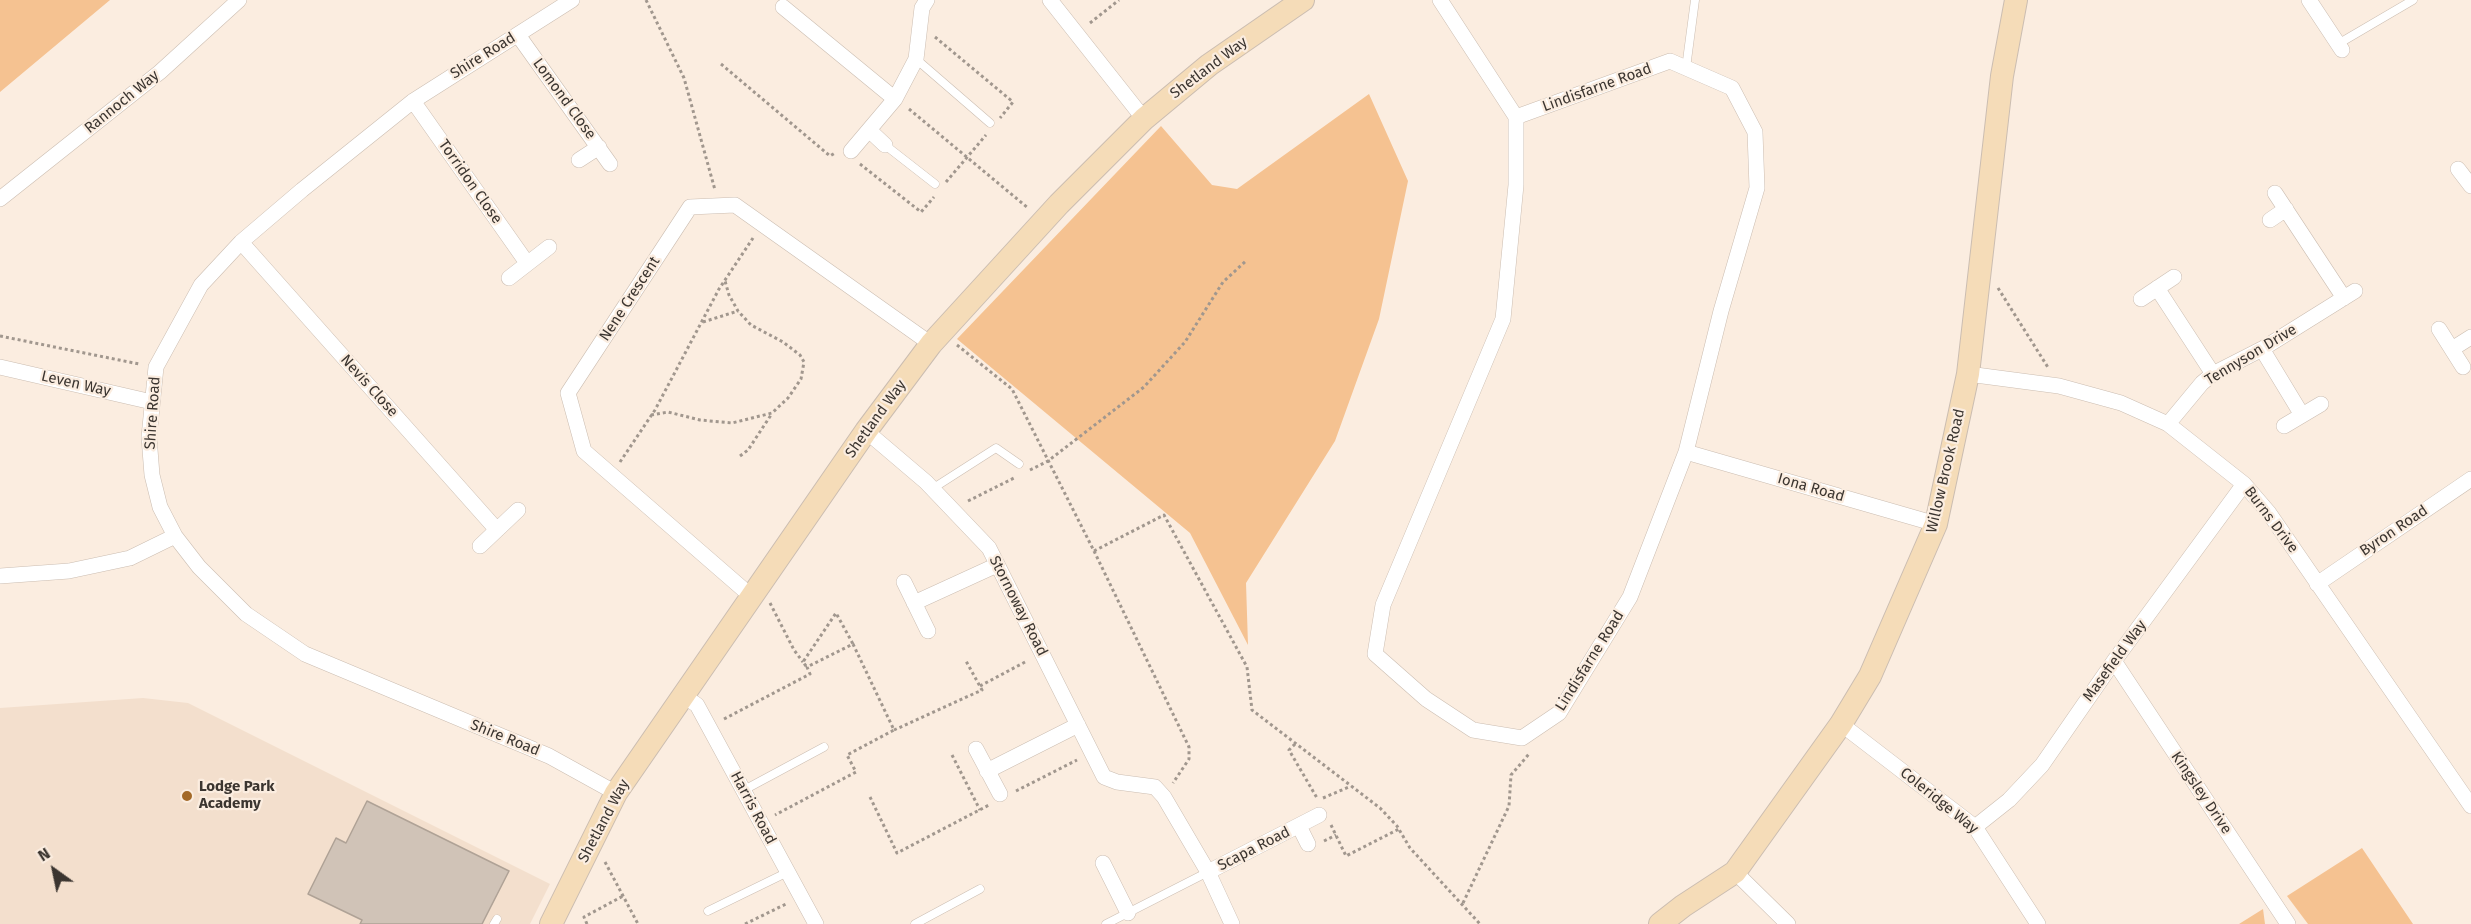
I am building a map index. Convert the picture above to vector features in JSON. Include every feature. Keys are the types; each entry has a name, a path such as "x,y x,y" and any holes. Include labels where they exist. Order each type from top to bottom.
{"street":[{"name":"Rannoch Way","path":"0,200 160,72 239,0"},
{"path":"851,151 896,99 916,59 922,8 927,0"},
{"path":"1050,0 1144,119"},
{"name":"Shetland Way","path":"551,924 616,793 866,431 936,338 1044,221 1144,119 1209,65 1303,0"},
{"path":"1440,0 1516,117"},
{"name":"Willow Brook Road","path":"1660,924 1735,872 1841,724 1870,676 1936,524 1968,374 2002,76 2016,0"},
{"path":"2309,0 2340,47"},
{"name":"Shire Road","path":"564,2 518,35 413,101 241,242 201,285 156,367 149,437 152,475 160,507 175,536 199,567 246,614 305,654 549,756 616,793"},
{"path":"783,7 896,99"},
{"name":"Lomond Close","path":"518,35 610,164"},
{"name":"Lindisfarne Road","path":"1670,61 1686,68 1732,87 1755,132 1757,188 1721,311 1686,452 1630,597 1559,713 1522,738 1473,730 1426,699 1375,654 1383,605 1503,319 1516,185 1516,117 1670,61"},
{"name":"Torridon Close","path":"413,101 527,263"},
{"path":"869,130 885,145"},
{"path":"579,160 598,147"},
{"path":"2458,168 2471,186"},
{"name":"Tennyson Drive","path":"2168,424 2202,383 2213,374 2262,349 2350,295 2275,193"},
{"name":"Nene Crescent","path":"754,593 584,451 568,393 690,207 735,205 936,338"},
{"path":"2270,220 2286,209"},
{"name":"Nevis Close","path":"241,242 496,530"},
{"path":"509,278 549,247"},
{"path":"2141,298 2174,277"},
{"path":"2157,288 2213,374"},
{"path":"2439,328 2463,367"},
{"path":"2452,349 2471,337"},
{"path":"2262,349 2302,415"},
{"name":"Leven Way","path":"0,367 152,402"},
{"name":"Burns Drive","path":"1968,374 2059,386 2121,403 2168,424 2244,484 2269,513 2471,806"},
{"path":"2284,426 2321,404"},
{"name":"Stornoway Road","path":"866,431 953,508 989,548 1104,777 1117,782 1155,787 1164,797"},
{"name":"Iona Road","path":"1686,452 1936,524"},
{"name":"Byron Road","path":"2317,584 2471,479"},
{"name":"Masefield Way","path":"1975,827 2009,800 2042,765 2114,661 2244,484"},
{"path":"480,546 519,510"},
{"path":"0,576 69,571 130,558 175,536"},
{"path":"914,603 997,565"},
{"path":"903,582 928,631"},
{"name":"Kingsley Drive","path":"2114,661 2288,924"},
{"name":"Harris Road","path":"684,696 697,705 816,924"},
{"name":"Coleridge Way","path":"1841,724 1975,827 2038,924"},
{"path":"987,771 1078,725"},
{"path":"976,749 1002,796"},
{"path":"1164,797 1208,873"},
{"name":"Scapa Road","path":"1232,924 1208,873 1299,826 1322,810"},
{"path":"1299,826 1308,844"},
{"path":"1103,863 1128,913"},
{"path":"1735,872 1788,924"}],"lane":[{"path":"1686,68 1695,0"},
{"path":"2340,47 2413,0"},
{"path":"916,59 992,124"},
{"path":"885,145 935,184"},
{"path":"932,489 996,448 1013,458 1019,465"},
{"path":"744,790 824,747"},
{"path":"708,911 788,872"},
{"path":"1106,924 1208,873"},
{"path":"915,924 980,889"}],"path":[{"path":"646,0 684,78 719,206"},
{"path":"1077,34 1119,0"},
{"path":"920,25 1013,102 992,124"},
{"path":"721,64 830,156 839,151 851,151 852,157 921,212 988,133"},
{"path":"896,99 1044,221"},
{"path":"611,474 651,415 724,281 762,224"},
{"path":"1027,471 1048,461 1144,387 1185,342 1224,282 1248,260"},
{"path":"1982,263 2059,386"},
{"path":"724,281 738,311 751,324 783,342 800,355 804,362 801,379 788,399 772,413 748,450 740,456"},
{"path":"701,322 738,311"},
{"path":"0,336 156,367"},
{"path":"936,338 1012,389 1094,551 1189,747 1189,759 1164,797"},
{"path":"651,415 668,412 700,420 732,423 772,413"},
{"path":"953,508 1016,477"},
{"path":"1094,551 1164,515 1247,667 1252,710 1380,808 1399,829 1410,848 1480,924"},
{"path":"709,726 810,674 794,650 767,597 754,593"},
{"path":"803,662 836,613 894,730"},
{"path":"807,667 853,644"},
{"path":"980,686 1042,654"},
{"path":"761,822 856,772 847,755 894,730 982,690 966,661"},
{"path":"1295,744 1289,750 1346,856 1399,829"},
{"path":"1463,903 1509,806 1511,775 1533,749"},
{"path":"870,796 897,853 980,810 1002,796 1092,752"},
{"path":"952,755 980,810"},
{"path":"1322,810 1348,787"},
{"path":"593,840 638,924"},
{"path":"587,924 584,917 623,896"},
{"path":"745,924 801,896"}],"shaded area":[{"path":"0,0 110,0 0,92"},
{"path":"1369,94 1408,181 1379,319 1335,441 1246,583 1248,645 1190,533 957,339 1161,126 1212,185 1237,189"},
{"name":"Lodge Park Academy","path":"143,698 188,703 550,884 530,924 0,924 0,708"},
{"path":"2362,848 2413,924 2308,924 2287,896"},
{"path":"2263,909 2265,924 2239,924"}],"building":[{"path":"367,801 509,871 482,924 360,924 362,920 308,894 336,838 346,843"}],"place":[{"name":"Lodge Park Academy","path":"187,796"}]}
